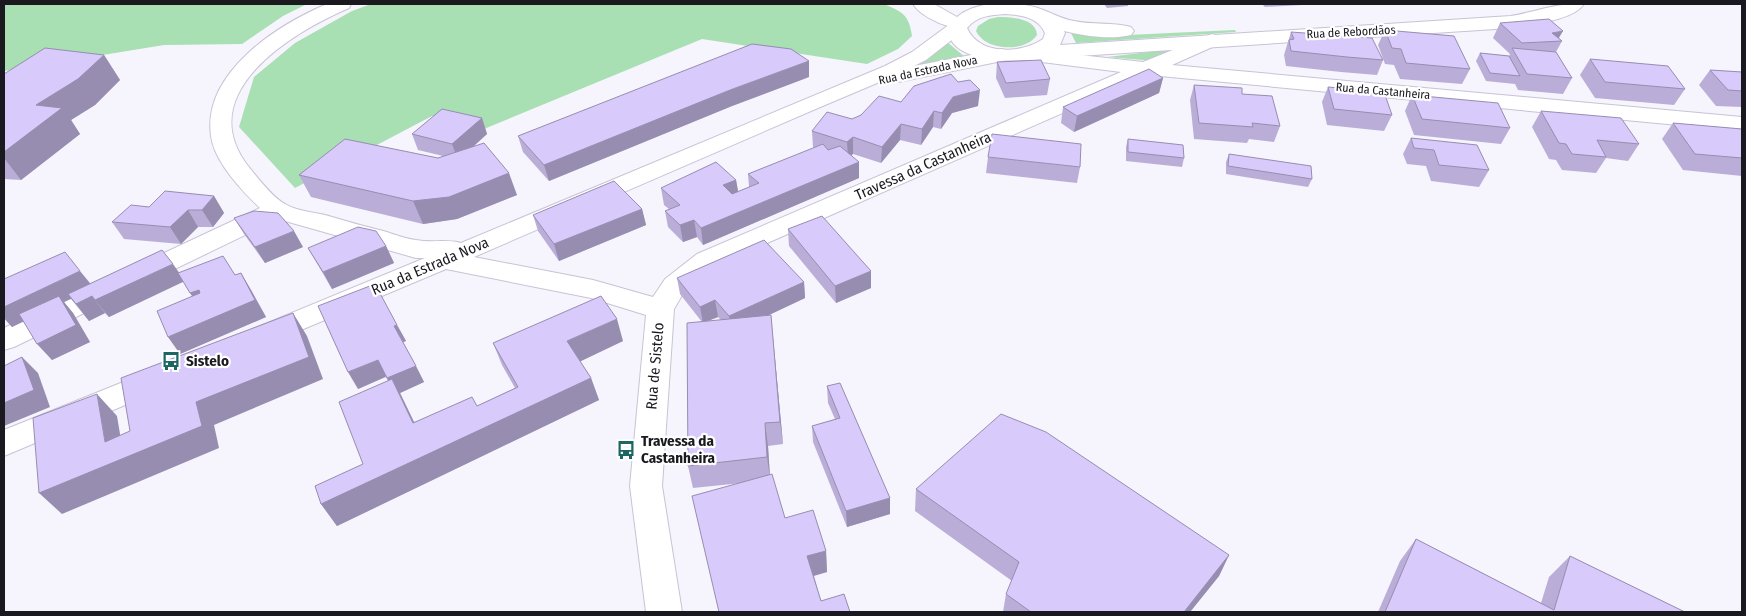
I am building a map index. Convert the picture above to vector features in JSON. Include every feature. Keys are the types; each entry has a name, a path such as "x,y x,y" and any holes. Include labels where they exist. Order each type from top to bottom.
{"street":[{"path":"342,4 287,32 266,47 242,72 224,101 222,136 229,154 258,194 276,210 416,249 468,250"},
{"path":"922,4 959,26 958,34 974,48 1002,55 1030,54 1048,46 1054,37 1053,28 1045,19"},
{"path":"972,4 996,8"},
{"name":"Rua de Rebordãos","path":"996,8 1023,10 1062,26 1093,31 1119,31 1482,12 1507,10 1533,4"},
{"name":"Rua de Rebordãos","path":"1030,54 1511,22 1544,16 1569,8 1575,4"},
{"name":"Rua da Estrada Nova","path":"245,343 468,250 810,102 855,86 906,63 959,26 973,13 996,8"},
{"path":"1219,40 1208,54 1228,76"},
{"name":"Travessa da Castanheira","path":"660,309 674,286 706,260 1219,40"},
{"name":"Rua da Castanheira","path":"1030,54 1149,69 1742,124"},
{"name":"Rua da Estrada Nova","path":"855,86 1002,55"},
{"path":"4,340 276,210"},
{"name":"Rua de Sistelo","path":"444,260 593,289 660,309 646,486 664,612"},
{"path":"4,443 181,370"}],"green space":[{"path":"4,4 307,4 283,16 242,44 164,45 4,71"},
{"path":"371,4 884,4 896,9 907,18 912,36 898,49 867,64 702,39 484,129 432,116 295,188 239,127 254,77 295,43 352,11"},
{"path":"998,17 1016,18 1028,22 1036,29 1037,35 1024,45 1015,47 996,46 988,43 976,31 978,26 989,19"},
{"path":"1235,30 1236,32 1076,43 1071,33 1106,36"},
{"path":"947,42 965,57 920,65 938,47"},
{"path":"1166,50 1173,53 1155,61 1107,57"}],"building":[{"path":"1549,19 1563,31 1552,33 1562,41 1522,43 1500,23"},
{"path":"1385,30 1454,36 1470,69 1406,63 1401,49 1392,48"},
{"path":"1291,32 1372,38 1383,60 1291,51 1289,40 1294,39"},
{"path":"752,44 791,49 809,61 730,90 544,165 518,136"},
{"path":"45,48 104,55 78,79 36,105 62,108 4,152 4,74"},
{"path":"1512,48 1556,52 1572,78 1527,74"},
{"path":"1480,53 1509,56 1520,76 1490,73"},
{"path":"1590,59 1668,66 1685,89 1605,82"},
{"path":"1041,60 1050,79 1006,83 997,62"},
{"path":"1149,69 1163,78 1077,116 1063,107"},
{"path":"1710,70 1742,72 1742,91 1728,90"},
{"path":"951,74 958,82 970,80 980,90 953,97 942,113 934,111 922,129 901,124 882,147 853,137 847,142 812,131 827,112 852,119 861,115 879,96 901,102 914,86"},
{"path":"1194,85 1242,88 1242,94 1272,96 1280,126 1252,123 1253,127 1199,123"},
{"path":"1328,87 1384,92 1392,115 1334,109"},
{"path":"1412,95 1498,103 1510,128 1422,119"},
{"path":"442,109 482,118 452,144 412,134"},
{"path":"1541,111 1621,118 1639,144 1597,140 1606,157 1572,154 1566,144 1559,143"},
{"path":"1673,123 1742,129 1742,158 1695,154"},
{"path":"992,134 1081,144 1080,167 988,157"},
{"path":"1411,138 1477,145 1489,170 1439,165 1434,150 1414,148"},
{"path":"345,139 438,158 484,143 509,173 449,197 413,201 299,175"},
{"path":"1128,139 1183,145 1184,158 1128,152"},
{"path":"823,144 828,150 840,146 859,162 701,228 694,220 680,225 665,211 680,205 661,188 716,162 736,180 723,185 732,194 759,183 748,174"},
{"path":"1229,154 1311,166 1312,179 1228,166"},
{"path":"614,181 642,209 554,244 533,215"},
{"path":"165,191 214,196 202,210 188,210 170,227 112,222 131,205 149,207"},
{"path":"254,211 278,213 294,231 255,247 234,218"},
{"path":"822,216 871,271 835,286 788,229"},
{"path":"358,227 376,231 386,246 323,272 308,248"},
{"path":"764,240 804,282 729,316 715,300 700,307 677,278"},
{"path":"162,250 173,264 95,300 92,296 76,304 68,294"},
{"path":"65,252 80,271 4,307 4,279"},
{"path":"223,256 235,275 241,273 255,300 168,337 157,311 200,293 199,290 190,293 178,273"},
{"path":"375,284 397,325 394,326 416,366 387,378 378,360 348,372 318,306"},
{"path":"59,296 76,325 37,344 19,314"},
{"path":"601,296 617,319 567,341 591,378 321,504 315,486 363,464 339,402 392,379 413,423 472,397 477,406 518,387 493,343"},
{"path":"293,313 309,357 196,402 202,426 39,493 33,418 97,394 105,442 130,431 121,378"},
{"path":"771,315 780,422 765,423 767,457 688,466 687,323"},
{"path":"22,357 34,390 4,403 4,366"},
{"path":"840,383 890,498 846,511 812,426 840,418 827,386"},
{"path":"1001,414 1046,432 1229,555 1184,612 1031,612 1006,594 1019,562 916,489"},
{"path":"772,474 785,518 813,510 826,551 807,556 821,601 844,594 850,612 719,612 692,496"},
{"path":"1416,539 1554,610 1570,556 1685,612 1385,612"}],"place":[{"name":"Sistelo","path":"171,361"},
{"name":"Travessa da Castanheira","path":"626,450"}]}
